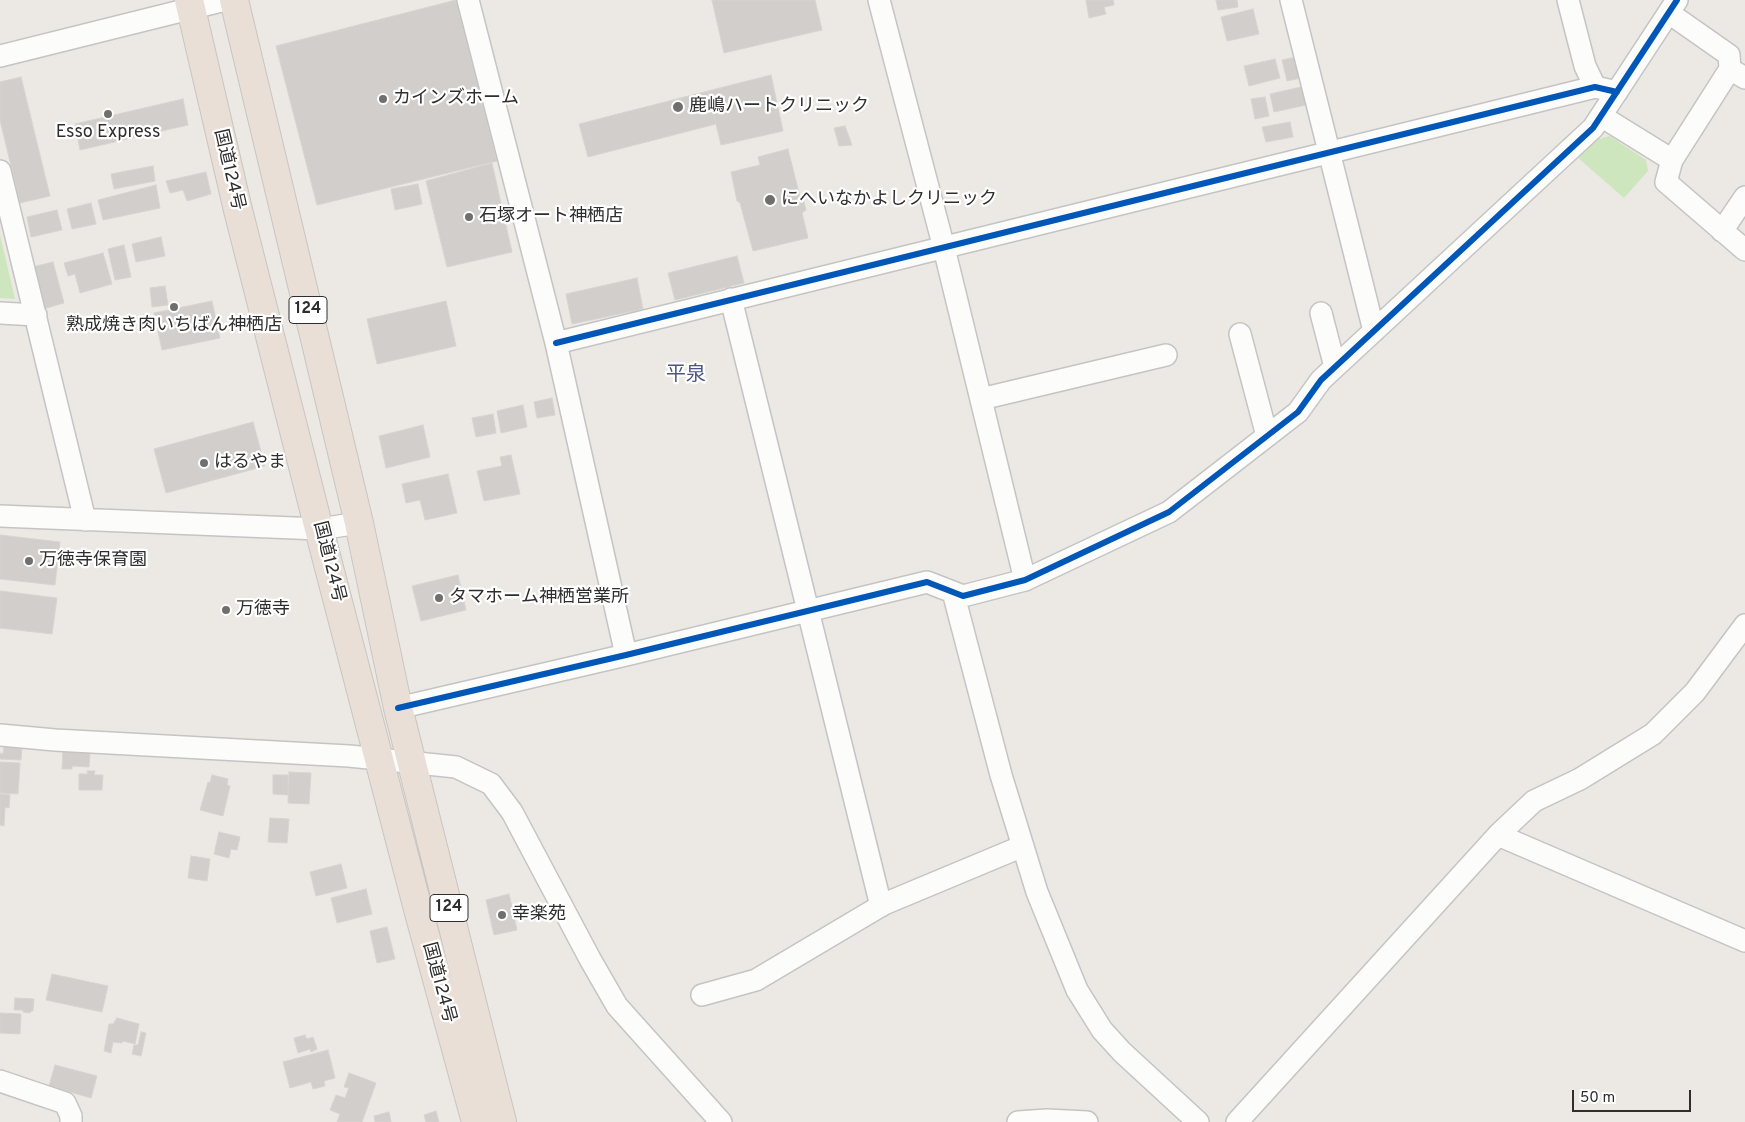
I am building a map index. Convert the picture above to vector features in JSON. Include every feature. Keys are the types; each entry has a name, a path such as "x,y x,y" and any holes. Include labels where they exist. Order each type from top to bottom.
{"highway":[{"name":"国道124号","path":"234,0 359,523 398,708 502,1122"},
{"name":"国道124号","path":"190,4 238,210 319,529 476,1122"}],"street":[{"path":"0,56 190,4 224,0"},
{"path":"468,0 556,343 626,655"},
{"path":"879,0 944,248 1025,580"},
{"path":"1291,0 1374,331"},
{"path":"1568,0 1585,66 1595,87"},
{"path":"398,708 927,582 963,596 1025,580 1169,512 1298,412 1321,380 1593,128 1673,7 1729,55 1737,73 1672,160 1666,182 1745,250"},
{"path":"556,343 1328,151 1595,87 1617,92"},
{"path":"1601,116 1672,160"},
{"path":"0,171 85,520"},
{"path":"1722,231 1745,197"},
{"path":"731,299 881,906"},
{"path":"0,313 36,315"},
{"path":"1321,313 1335,367"},
{"path":"1240,334 1267,436"},
{"path":"981,399 1166,355"},
{"path":"0,516 319,529 359,523"},
{"path":"953,592 1001,775 1023,846 1038,892 1077,990 1102,1030 1122,1052 1198,1122"},
{"path":"1237,1122 1498,835 1534,801 1580,778 1653,734 1695,692 1745,625"},
{"path":"0,736 348,756 456,767 492,784 512,812 617,1006 721,1122"},
{"path":"1498,835 1745,941"},
{"path":"702,995 756,980 881,906 1023,846"},
{"path":"0,1080 65,1103 71,1116 71,1122"},
{"path":"1018,1122 1047,1120 1088,1122"}],"green space":[{"path":"1610,136 1646,160 1648,171 1624,198 1577,157 1591,141"},
{"path":"0,235 15,299 0,298"}],"building":[{"path":"456,0 497,161 317,205 276,46"},
{"path":"712,0 815,0 822,30 724,53"},
{"path":"1086,0 1113,0 1114,5 1104,7 1106,14 1089,18"},
{"path":"1216,0 1237,0 1238,7 1218,10"},
{"path":"1253,9 1259,34 1227,41 1221,17"},
{"path":"1296,57 1301,78 1287,81 1282,60"},
{"path":"1275,59 1280,78 1249,86 1244,66"},
{"path":"771,75 783,131 721,145 708,91"},
{"path":"21,77 50,196 20,203 0,120 0,82"},
{"path":"1301,87 1306,105 1274,112 1270,94"},
{"name":"鹿嶋ハートクリニック","path":"708,91 716,124 588,157 579,124"},
{"path":"1265,97 1269,116 1255,119 1251,99"},
{"path":"183,99 188,125 80,150 75,124"},
{"path":"1290,122 1293,137 1266,142 1262,127"},
{"path":"845,126 852,145 839,146 834,128"},
{"name":"にへいなかよしクリニック","path":"788,149 800,197 803,198 806,210 802,213 808,238 753,251 740,203 737,201 731,172 760,165 758,157"},
{"name":"石塚オート神栖店","path":"492,163 512,252 447,267 426,181"},
{"path":"153,166 155,181 114,189 111,174"},
{"path":"206,172 211,194 187,201 183,190 170,193 166,181"},
{"path":"418,184 422,204 395,210 391,189"},
{"path":"156,185 160,208 103,220 98,200"},
{"path":"91,203 96,224 72,229 67,209"},
{"path":"57,210 62,230 31,237 27,217"},
{"path":"161,237 165,256 136,262 132,244"},
{"path":"124,245 131,277 115,280 108,249"},
{"path":"103,253 112,284 80,293 75,274 68,276 64,263"},
{"path":"737,256 744,283 675,300 668,273"},
{"path":"53,262 64,303 43,309 32,267"},
{"path":"637,278 643,309 572,324 566,294"},
{"path":"165,286 168,305 152,307 150,288"},
{"path":"212,301 220,338 162,350 154,313"},
{"path":"446,301 456,346 377,364 367,319"},
{"path":"552,398 555,415 537,418 534,402"},
{"path":"523,405 527,427 501,433 497,411"},
{"path":"493,414 496,433 476,437 472,418"},
{"path":"253,422 265,466 166,493 154,449"},
{"path":"423,425 430,457 386,468 379,436"},
{"path":"511,455 520,494 484,501 477,471 502,466 500,457"},
{"path":"448,474 457,513 425,520 420,500 406,503 402,484"},
{"name":"万徳寺保育園","path":"0,535 60,542 55,585 0,579"},
{"name":"タマホーム神栖営業所","path":"458,575 466,610 421,621 412,586"},
{"name":"万徳寺保育園","path":"0,591 57,598 52,634 0,628"},
{"path":"4,746 22,747 21,760 0,759 0,753 3,754"},
{"path":"63,750 90,752 89,767 72,766 72,769 62,769"},
{"path":"0,762 20,763 18,794 0,793"},
{"path":"87,771 95,771 94,775 103,775 102,790 79,790 79,774 88,774"},
{"path":"289,772 311,773 309,804 288,803"},
{"path":"212,775 228,779 227,785 230,786 223,816 200,810 208,782 210,783"},
{"path":"273,775 288,775 288,795 273,794"},
{"path":"0,794 10,795 9,808 5,807 4,826 0,825"},
{"path":"270,818 289,819 287,843 268,842"},
{"path":"219,832 240,837 237,850 231,849 229,858 214,854"},
{"path":"191,856 210,859 207,881 188,878"},
{"path":"341,864 347,888 316,896 310,872"},
{"path":"366,889 372,914 337,923 331,898"},
{"name":"幸楽苑","path":"509,894 517,930 494,935 486,900"},
{"path":"387,927 395,959 377,963 370,931"},
{"path":"52,974 108,986 102,1012 46,1000"},
{"path":"15,998 34,999 33,1011 30,1013 23,1012 23,1010 14,1010"},
{"path":"0,1013 21,1014 20,1034 0,1033"},
{"path":"117,1018 139,1024 135,1044 123,1041 122,1043 113,1042 111,1053 104,1051 109,1024 113,1024"},
{"path":"141,1032 146,1033 141,1056 132,1054 134,1045 138,1045"},
{"path":"305,1035 307,1039 313,1037 317,1049 311,1052 310,1049 298,1053 294,1038"},
{"path":"328,1050 335,1078 324,1081 325,1086 313,1089 311,1082 290,1088 283,1062"},
{"path":"55,1065 97,1076 91,1098 49,1086"},
{"path":"349,1073 376,1083 362,1122 337,1122 340,1114 330,1110 336,1095 345,1098 349,1088 344,1087"},
{"path":"436,1111 439,1122 426,1122 424,1115"},
{"path":"389,1112 391,1122 375,1122 374,1116"}],"cycle path":[{"path":"398,708 927,582 963,596 1025,580 1169,512 1298,412 1321,380 1593,128 1677,0"},
{"path":"556,343 1595,87 1617,92"}],"place":[{"name":"カインズホーム","path":"383,99"},
{"name":"鹿嶋ハートクリニック","path":"678,107"},
{"name":"Esso Express","path":"108,114"},
{"name":"にへいなかよしクリニック","path":"770,200"},
{"name":"石塚オート神栖店","path":"469,217"},
{"name":"熟成焼き肉いちばん神栖店","path":"174,307"},
{"name":"はるやま","path":"204,463"},
{"name":"万徳寺保育園","path":"29,561"},
{"name":"タマホーム神栖営業所","path":"439,598"},
{"name":"万徳寺","path":"226,610"},
{"name":"幸楽苑","path":"502,915"}],"district":[{"name":"平泉","path":"686,376"}]}
